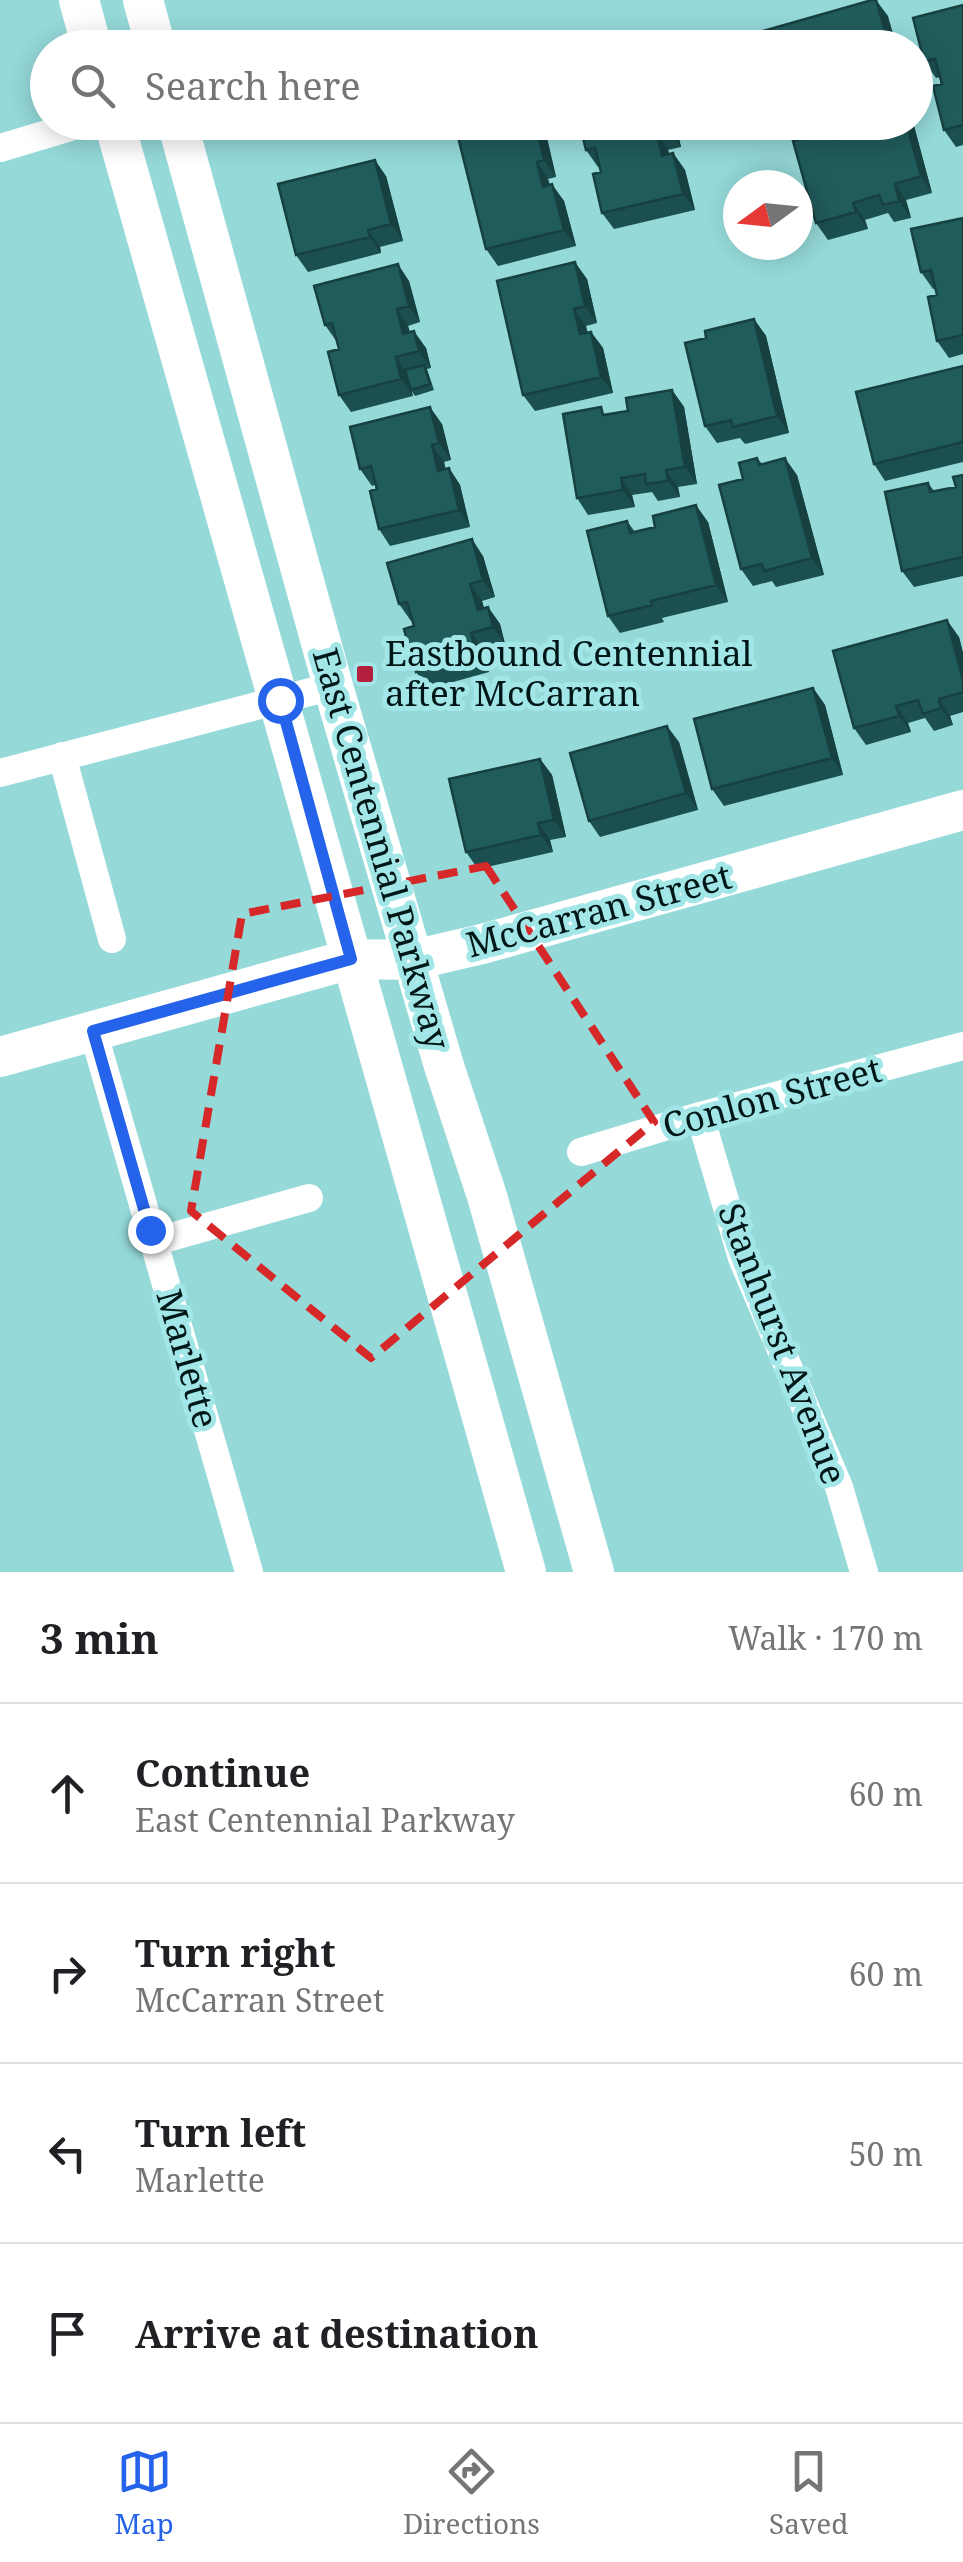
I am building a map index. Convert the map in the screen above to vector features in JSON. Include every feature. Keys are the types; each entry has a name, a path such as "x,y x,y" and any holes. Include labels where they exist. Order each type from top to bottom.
{"main road":[{"path":"79,0 87,30"},
{"path":"143,0 151,30"},
{"name":"East Centennial Parkway","path":"119,140 526,1572"},
{"name":"East Centennial Parkway","path":"182,140 332,686 487,1196 594,1572"},
{"name":"McCarran Street","path":"0,1056 351,959 413,960 502,939 963,810"}],"street":[{"path":"0,148 30,139"},
{"path":"0,773 332,686"},
{"path":"62,756 112,940"},
{"name":"Marlette","path":"93,1031 249,1572"},
{"name":"Conlon Street","path":"581,1152 963,1046"},
{"name":"Stanhurst Avenue","path":"700,1116 742,1258 839,1487 864,1572"},
{"path":"154,1242 310,1198"}],"highlighted area":[{"path":"486,866 654,1122 371,1358 191,1211 242,914"}],"building":[{"path":"876,0 885,30 767,30"},
{"path":"963,5 963,125 944,130 933,86 942,84 933,59 933,30 916,30 913,18"},
{"path":"459,140 539,140 544,160 537,162 543,187 552,184 564,230 486,249"},
{"path":"584,140 659,140 662,156 673,153 683,194 602,213 593,174 601,172 595,148 586,150"},
{"path":"796,140 911,140 921,176 895,184 899,201 883,205 879,195 853,203 856,212 816,223 813,170 801,170 793,141"},
{"path":"375,160 391,224 368,230 370,237 296,255 278,184"},
{"path":"963,218 963,335 937,341 928,297 937,295 931,270 921,272 911,229"},
{"path":"575,262 585,306 574,309 580,334 591,332 601,377 523,395 497,281"},
{"path":"398,264 409,306 397,309 403,334 414,331 419,351 396,357 401,379 339,395 328,352 339,349 332,323 325,325 314,286"},
{"path":"754,319 777,416 733,427 731,420 705,426 685,343 706,338 705,331"},
{"path":"424,365 430,384 411,390 405,370"},
{"path":"963,366 963,442 874,464 856,392"},
{"path":"672,390 685,467 666,470 668,481 646,484 645,474 621,478 623,490 577,498 563,414 601,407 603,415 628,411 626,398"},
{"path":"430,407 439,443 432,445 438,471 449,468 459,510 379,529 370,491 377,489 371,466 360,469 350,427"},
{"path":"757,458 759,465 785,458 812,558 764,571 762,564 741,569 719,485 743,479 739,463"},
{"path":"963,475 963,557 902,571 885,492 928,483 930,492 956,487 953,477"},
{"path":"696,505 716,585 608,616 587,531 627,521 630,533 655,527 653,516"},
{"path":"472,539 483,580 470,584 478,610 488,607 493,627 471,633 477,655 416,672 404,629 414,626 407,602 399,604 387,563"},
{"path":"947,620 963,692 939,699 941,708 923,714 918,700 896,706 899,716 854,728 833,651"},
{"path":"813,688 832,758 712,789 694,719"},
{"path":"667,726 686,793 589,821 570,753"},
{"path":"540,759 554,820 538,823 541,835 466,852 449,779"}],"place":[{"name":"Eastbound Centennial after McCarran","path":"365,674"}],"route":[{"path":"150,1230 93,1031 351,959 280,700"}]}
